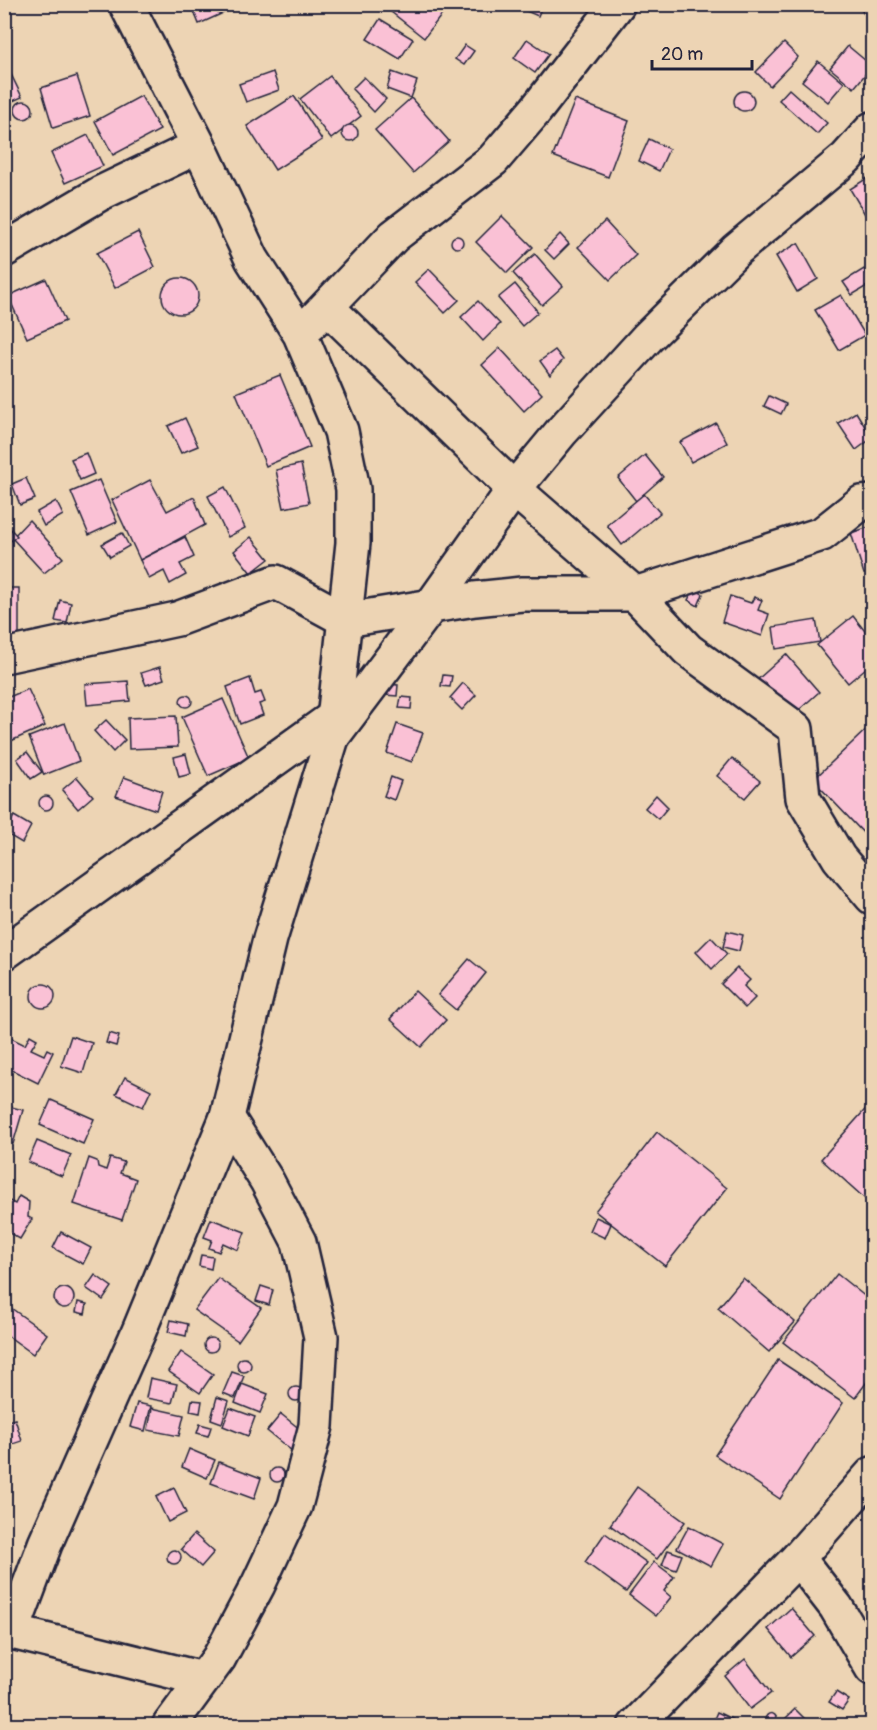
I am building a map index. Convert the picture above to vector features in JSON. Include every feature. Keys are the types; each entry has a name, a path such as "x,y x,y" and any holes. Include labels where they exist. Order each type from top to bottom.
{"street":[{"path":"126,4 199,146 252,259 300,334 341,431 353,489 353,543 333,728 270,939 227,1116 139,1331 7,1636 203,1679"},
{"path":"300,334 394,236 494,160 618,4"},
{"path":"4,953 333,728 431,606 514,489 562,431 648,337 736,250 846,158 873,129"},
{"path":"4,250 101,193 199,146"},
{"path":"327,307 514,489 635,594 688,650 796,729 804,798 839,858 873,897"},
{"path":"4,656 177,619 276,582 346,620 522,594 635,594 822,534 861,503 873,502"},
{"path":"169,1725 219,1658 296,1506 316,1426 321,1337 299,1242 267,1181 227,1116"},
{"path":"635,1725 798,1558 873,1474"},
{"path":"798,1558 836,1607 873,1668"}],"building":[{"path":"191,4 243,4 199,24"},
{"path":"381,4 450,4 424,38"},
{"path":"510,4 543,4 538,16"},
{"path":"857,4 872,4 872,25"},
{"path":"380,19 413,39 400,59 367,39"},
{"path":"527,39 549,54 535,73 514,58"},
{"path":"784,43 798,57 770,86 756,72"},
{"path":"465,45 474,51 464,65 455,59"},
{"path":"848,46 872,66 854,88 830,68"},
{"path":"4,60 22,97 4,105"},
{"path":"818,61 844,83 828,102 802,81"},
{"path":"273,72 279,90 246,102 239,84"},
{"path":"392,72 417,81 411,98 387,89"},
{"path":"77,76 90,116 53,128 41,88"},
{"path":"330,76 361,116 331,139 300,99"},
{"path":"364,77 386,99 374,112 352,89"},
{"path":"789,89 827,123 817,134 779,100"},
{"path":"744,91 751,94 754,101 751,108 744,111 737,108 734,101 737,94"},
{"path":"141,96 160,130 113,155 95,121"},
{"path":"294,96 322,140 275,170 247,126"},
{"path":"411,98 449,141 413,173 375,130"},
{"path":"575,100 629,121 608,177 553,156"},
{"path":"20,101 28,101 33,106 31,117 20,119 15,114 15,106"},
{"path":"350,125 358,133 350,141 342,133"},
{"path":"88,135 103,166 65,183 51,153"},
{"path":"649,139 669,149 659,171 639,161"},
{"path":"872,175 872,226 850,189"},
{"path":"502,216 533,247 507,273 476,242"},
{"path":"605,221 636,255 610,280 578,247"},
{"path":"138,232 155,267 115,288 97,253"},
{"path":"560,234 569,244 554,259 545,250"},
{"path":"459,236 463,242 459,248 455,248 451,240"},
{"path":"798,243 818,279 797,292 776,256"},
{"path":"535,254 563,286 542,305 513,273"},
{"path":"429,269 459,300 445,313 415,282"},
{"path":"864,269 872,283 852,295 843,282"},
{"path":"180,278 193,283 198,296 193,309 180,314 167,309 162,296 167,283"},
{"path":"46,279 65,321 27,338 8,296"},
{"path":"515,284 538,312 522,326 498,298"},
{"path":"841,295 865,335 839,350 815,310"},
{"path":"478,301 500,324 483,341 461,317"},
{"path":"500,348 542,394 524,411 482,365"},
{"path":"555,350 563,360 550,375 540,361"},
{"path":"280,375 310,447 266,466 236,393"},
{"path":"769,396 786,404 781,414 764,406"},
{"path":"856,412 872,438 856,450 838,423"},
{"path":"185,418 198,446 181,453 168,426"},
{"path":"716,423 727,443 691,462 680,442"},
{"path":"86,453 94,474 80,480 71,459"},
{"path":"645,455 663,477 636,501 618,478"},
{"path":"301,464 309,503 284,508 276,470"},
{"path":"26,478 35,499 20,505 12,484"},
{"path":"99,480 117,522 89,535 71,492"},
{"path":"150,480 167,511 194,497 205,525 140,560 112,500"},
{"path":"225,487 245,528 228,537 208,496"},
{"path":"644,494 660,513 622,545 607,525"},
{"path":"56,501 63,515 44,526 37,512"},
{"path":"29,520 63,558 44,573 12,538"},
{"path":"4,522 17,536 4,546"},
{"path":"872,526 872,572 864,574 851,533"},
{"path":"122,533 129,546 110,557 102,544"},
{"path":"185,537 194,557 180,564 186,575 170,584 164,571 149,579 140,560"},
{"path":"251,537 269,559 251,573 234,551"},
{"path":"4,588 19,588 19,638 4,638"},
{"path":"694,589 703,594 698,606 688,600"},
{"path":"730,596 751,603 754,597 762,600 758,610 769,614 762,636 722,622"},
{"path":"60,600 71,603 67,623 55,621"},
{"path":"853,616 872,640 872,663 848,683 817,645"},
{"path":"816,620 820,642 776,649 773,627"},
{"path":"786,654 819,692 790,718 757,680"},
{"path":"160,667 164,679 146,685 141,673"},
{"path":"443,675 452,676 450,687 441,686"},
{"path":"250,678 255,694 261,692 265,702 259,704 263,715 240,724 227,687"},
{"path":"128,681 130,701 87,705 85,684"},
{"path":"463,683 476,695 462,710 450,698"},
{"path":"386,684 398,685 397,696 385,695"},
{"path":"28,689 45,726 4,744 4,699"},
{"path":"188,695 191,696 191,706 184,707 181,706 180,699 181,696"},
{"path":"401,697 412,698 411,709 399,708"},
{"path":"223,699 249,758 208,776 182,717"},
{"path":"176,716 178,747 129,749 128,718"},
{"path":"106,720 125,740 113,752 94,731"},
{"path":"65,723 79,761 44,775 29,737"},
{"path":"397,724 423,733 412,762 387,753"},
{"path":"872,724 872,842 813,780"},
{"path":"27,752 42,772 31,779 17,759"},
{"path":"186,754 191,774 179,777 174,757"},
{"path":"732,758 760,781 745,798 717,776"},
{"path":"77,777 93,796 78,809 62,790"},
{"path":"124,777 162,791 156,810 116,796"},
{"path":"391,777 401,781 394,800 384,796"},
{"path":"656,795 668,807 658,819 645,808"},
{"path":"43,796 49,796 53,803 49,810 43,810 39,806 39,800"},
{"path":"14,816 31,826 22,843 5,833"},
{"path":"727,931 743,935 739,951 723,947"},
{"path":"711,937 727,954 712,969 696,952"},
{"path":"469,959 486,973 456,1010 438,995"},
{"path":"737,968 750,980 744,986 755,998 745,1008 721,984"},
{"path":"43,984 52,987 55,996 52,1005 43,1008 34,1005 31,996 34,987"},
{"path":"415,991 446,1020 421,1047 390,1019"},
{"path":"109,1033 119,1036 116,1046 106,1043"},
{"path":"5,1035 25,1045 30,1035 37,1039 31,1049 44,1055 47,1049 53,1052 38,1083 4,1066"},
{"path":"71,1036 92,1043 83,1073 61,1066"},
{"path":"125,1077 151,1090 143,1107 116,1094"},
{"path":"51,1100 94,1119 83,1144 40,1125"},
{"path":"872,1102 872,1205 821,1159"},
{"path":"4,1105 23,1110 13,1144 4,1141"},
{"path":"657,1132 727,1188 665,1266 595,1211"},
{"path":"37,1141 71,1155 62,1176 28,1162"},
{"path":"89,1158 97,1161 98,1167 106,1170 110,1158 124,1162 120,1173 136,1179 122,1220 74,1204"},
{"path":"19,1196 29,1202 28,1217 32,1219 20,1239 4,1230 4,1198 15,1204"},
{"path":"596,1217 611,1224 605,1238 590,1231"},
{"path":"211,1219 245,1232 238,1250 223,1243 219,1252 209,1248 212,1240 204,1237"},
{"path":"61,1232 91,1248 83,1264 53,1248"},
{"path":"201,1255 213,1257 211,1269 199,1266"},
{"path":"837,1274 872,1302 872,1375 855,1398 783,1342"},
{"path":"95,1275 112,1287 103,1300 86,1288"},
{"path":"218,1278 261,1308 238,1341 194,1310"},
{"path":"743,1278 795,1322 769,1352 718,1308"},
{"path":"261,1286 273,1290 269,1305 256,1301"},
{"path":"60,1288 68,1288 74,1294 74,1302 68,1308 60,1308 54,1302 54,1294"},
{"path":"78,1302 87,1304 85,1314 76,1312"},
{"path":"11,1308 47,1334 33,1354 4,1333 4,1317"},
{"path":"171,1320 188,1324 186,1336 168,1332"},
{"path":"208,1338 214,1338 218,1345 214,1352 208,1352 204,1348 204,1342"},
{"path":"181,1352 213,1374 200,1393 168,1371"},
{"path":"244,1358 249,1360 251,1365 249,1370 244,1372 239,1370 237,1365 239,1360"},
{"path":"778,1360 843,1403 780,1499 715,1455"},
{"path":"232,1372 244,1376 235,1398 223,1393"},
{"path":"150,1378 177,1384 172,1403 146,1398"},
{"path":"242,1384 268,1394 260,1413 235,1403"},
{"path":"296,1387 301,1389 303,1394 301,1399 296,1401 291,1399 289,1394 291,1389"},
{"path":"217,1397 229,1401 222,1423 211,1419"},
{"path":"192,1400 202,1401 200,1413 190,1411"},
{"path":"137,1403 151,1406 145,1431 130,1427"},
{"path":"152,1408 184,1415 179,1436 148,1430"},
{"path":"230,1408 255,1417 248,1436 223,1426"},
{"path":"281,1414 306,1434 292,1451 267,1431"},
{"path":"15,1419 22,1441 4,1447 4,1422"},
{"path":"200,1424 211,1427 208,1436 197,1433"},
{"path":"189,1449 215,1460 207,1478 182,1467"},
{"path":"219,1462 261,1478 254,1499 211,1483"},
{"path":"277,1468 282,1470 284,1475 282,1480 277,1482 272,1480 270,1475 272,1470"},
{"path":"637,1487 685,1522 657,1559 610,1525"},
{"path":"174,1488 186,1513 168,1522 156,1497"},
{"path":"689,1526 723,1544 711,1566 677,1548"},
{"path":"605,1533 647,1563 626,1592 585,1562"},
{"path":"194,1534 214,1552 201,1567 181,1549"},
{"path":"174,1550 179,1552 181,1557 179,1562 174,1564 169,1562 167,1557 169,1552"},
{"path":"668,1550 682,1555 676,1570 662,1565"},
{"path":"654,1562 674,1577 664,1591 671,1597 656,1616 629,1595"},
{"path":"791,1608 815,1636 791,1657 768,1629"},
{"path":"745,1659 771,1693 750,1709 725,1676"},
{"path":"836,1692 849,1700 842,1710 829,1702"},
{"path":"795,1709 807,1721 817,1722 815,1726 778,1726"},
{"path":"717,1712 746,1726 711,1726"},
{"path":"771,1713 777,1719 771,1725 765,1719"}]}
